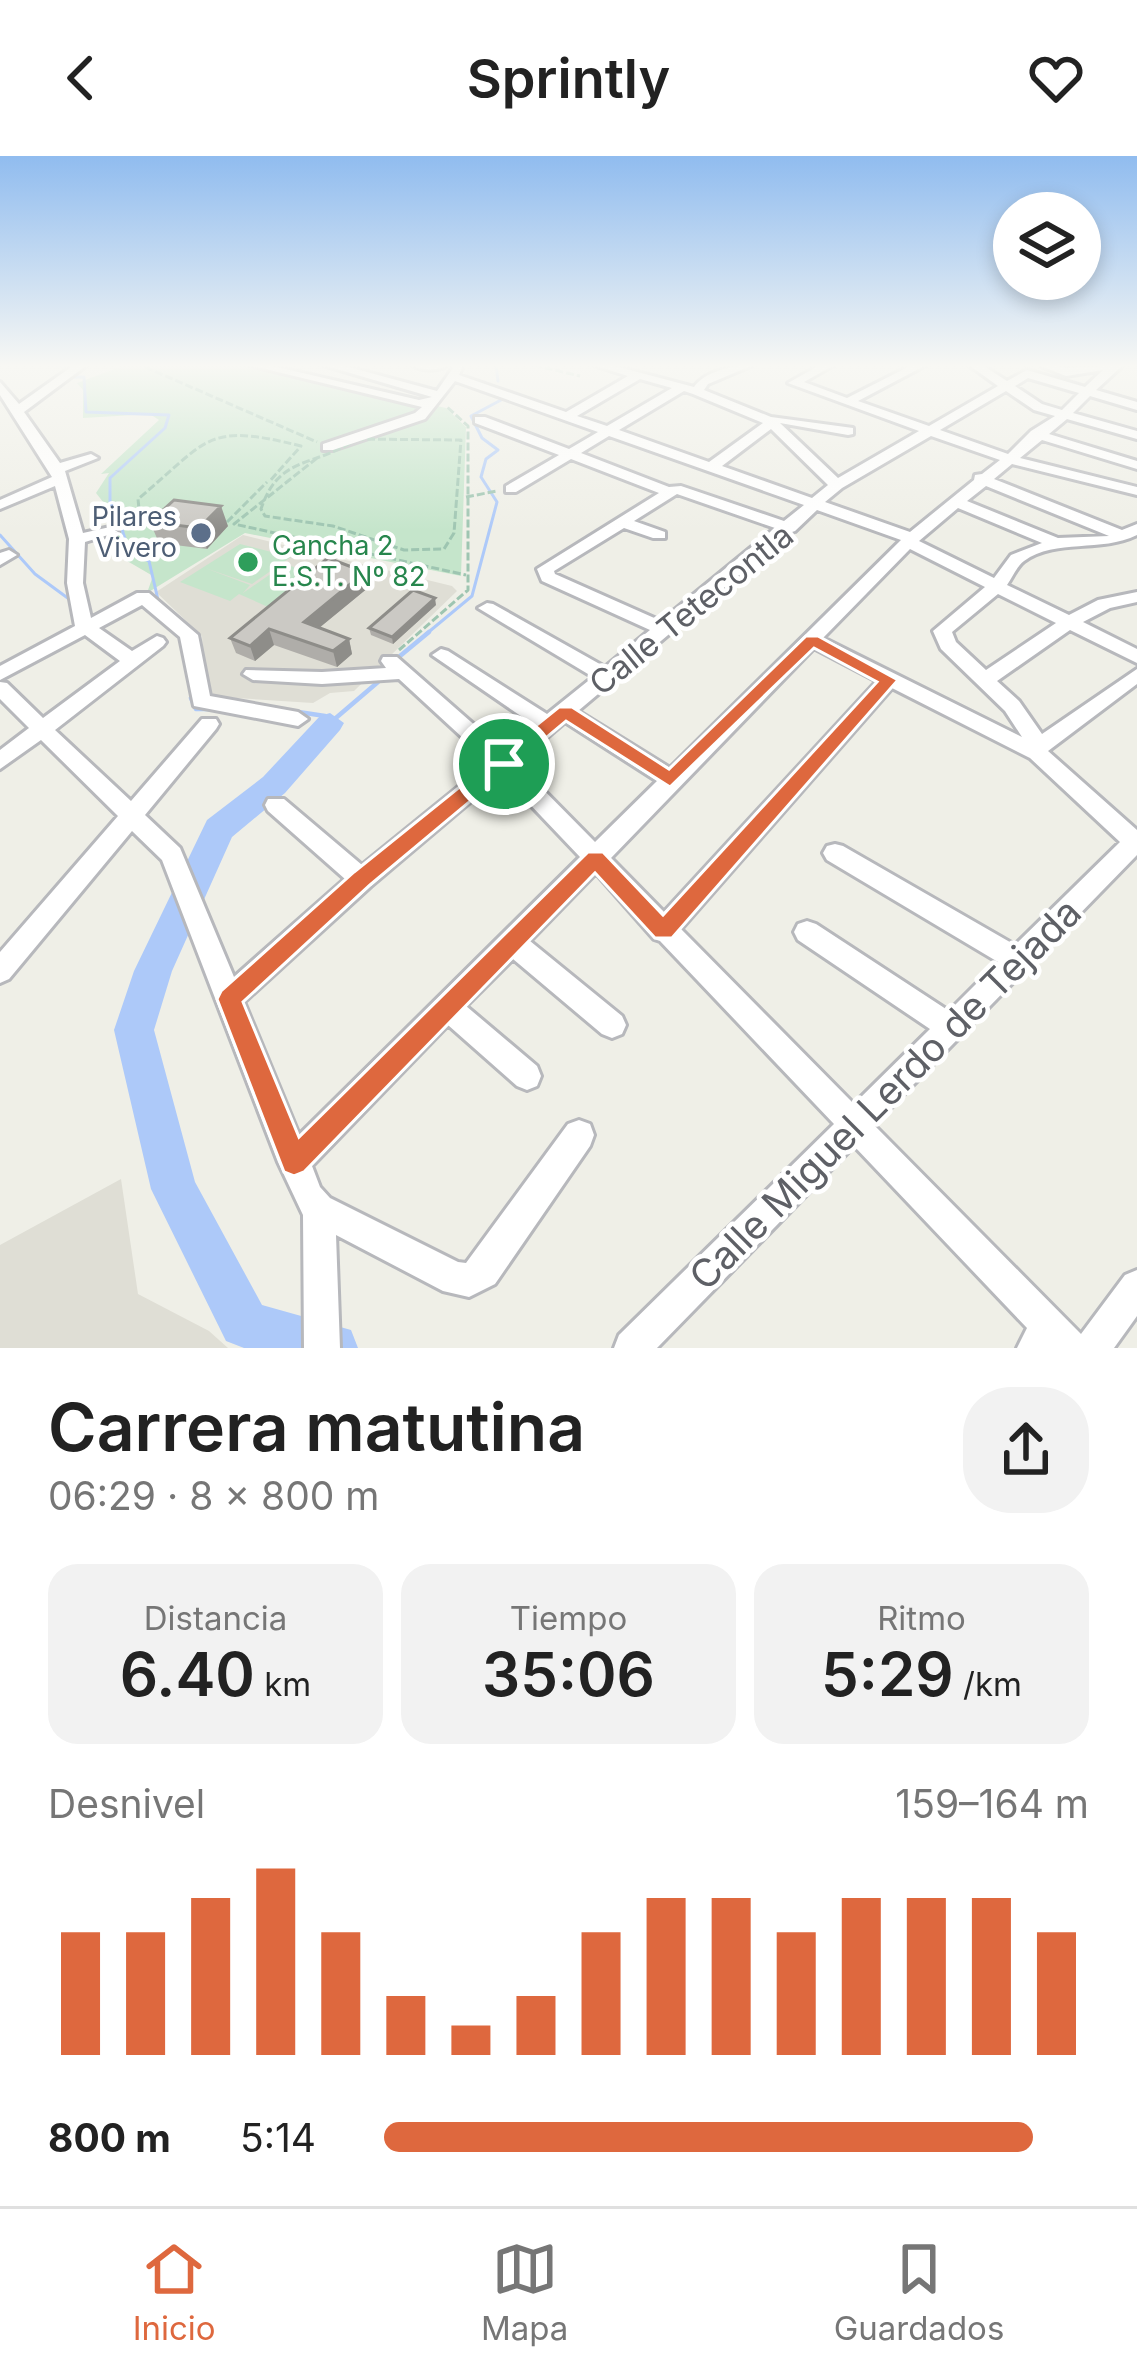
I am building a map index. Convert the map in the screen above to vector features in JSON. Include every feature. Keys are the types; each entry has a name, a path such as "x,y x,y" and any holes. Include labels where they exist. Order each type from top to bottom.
{"street":[{"path":"22,421 58,474 77,539 75,583 84,626 132,660"},
{"path":"324,452 408,421"},
{"path":"482,421 790,528"},
{"path":"576,421 911,540 1137,657"},
{"path":"506,490 629,421"},
{"path":"770,421 837,485"},
{"path":"710,469 770,421 848,431"},
{"path":"907,421 1062,477 1137,491"},
{"name":"Calle Tetecontla","path":"230,999 362,879 837,485 950,421"},
{"path":"294,1162 911,540 980,478 1057,421"},
{"path":"1082,421 1137,435"},
{"path":"1036,434 1137,465"},
{"path":"0,505 91,458"},
{"path":"980,478 1129,532"},
{"path":"663,629 544,573 675,490"},
{"path":"955,501 1056,543"},
{"path":"623,522 659,536"},
{"path":"77,539 110,532"},
{"path":"1129,532 1056,543 1017,558 998,585 942,631 948,644 986,679 1038,749 1136,841"},
{"path":"986,679 1071,623 1134,596"},
{"path":"0,674 143,597 190,635 197,696 207,714"},
{"path":"487,608 608,677"},
{"path":"812,640 1038,749"},
{"path":"0,760 158,641"},
{"path":"441,656 670,779"},
{"path":"253,674 322,678 397,667 504,764 855,1127 1051,1341"},
{"path":"1038,749 1137,676"},
{"path":"664,931 889,680"},
{"path":"0,688 177,866 193,919 319,1222 322,1348"},
{"path":"0,971 131,818 207,714 234,706 298,719"},
{"path":"276,806 362,879"},
{"name":"Calle Miguel Lerdo de Tejada","path":"632,1348 1136,841"},
{"path":"835,853 1016,959"},
{"path":"807,932 949,1026"},
{"path":"513,943 612,1025"},
{"path":"448,1008 527,1076"},
{"path":"319,1222 455,1279 469,1280 483,1272 578,1136"},
{"path":"1093,1348 1137,1287"}],"path":[{"path":"161,514 139,509 138,499 216,434 253,434 301,446 269,482 261,508 269,518 340,528 363,542 431,552 451,542 460,440 356,439 335,454 257,421"},
{"path":"397,667 468,590 468,426 462,421"},
{"path":"221,524 296,461 324,452"},
{"path":"324,452 233,524 466,575"},
{"path":"466,496 506,490"}],"shaded area":[{"path":"243,535 457,591 354,691 330,693 313,703 206,696 202,636 156,592"},
{"path":"121,1179 138,1294 209,1331 228,1348 0,1348 0,1245"}],"green space":[{"path":"158,421 459,421 466,427 461,576 245,533 147,593 153,576 122,558 116,540 123,527 96,493 109,473 101,474"},
{"path":"240,544 291,557 252,584 205,568 250,585 243,593 285,564 314,574 268,607 239,594 230,601 180,582"}],"building":[{"path":"174,500 221,506 199,528 150,522"},
{"path":"328,558 365,572 304,622 349,639 333,651 269,629 250,646 230,638"},
{"path":"413,590 435,598 392,637 369,628"}],"waterway":[{"path":"159,604 149,561 131,550 110,503 110,478 165,428 167,421"},
{"path":"425,635 472,596 497,502 481,477 486,459 498,450 482,438 473,421"},
{"path":"0,535 35,574 69,599"},
{"path":"400,656 429,632"},
{"path":"272,708 325,716 330,723 378,682"},
{"path":"191,698 196,709 214,709"},
{"path":"330,723 274,785 219,829 153,971 134,1030 174,1189 244,1323 285,1340 333,1348"}],"place":[{"name":"Pilares Vivero","path":"201,533"},
{"name":"Cancha 2 E.S.T. Nº 82","path":"248,562"}],"route":[{"path":"812,640 889,680 664,931 596,859 294,1162 230,999 362,879 504,764 565,712 670,779 812,640"}]}
